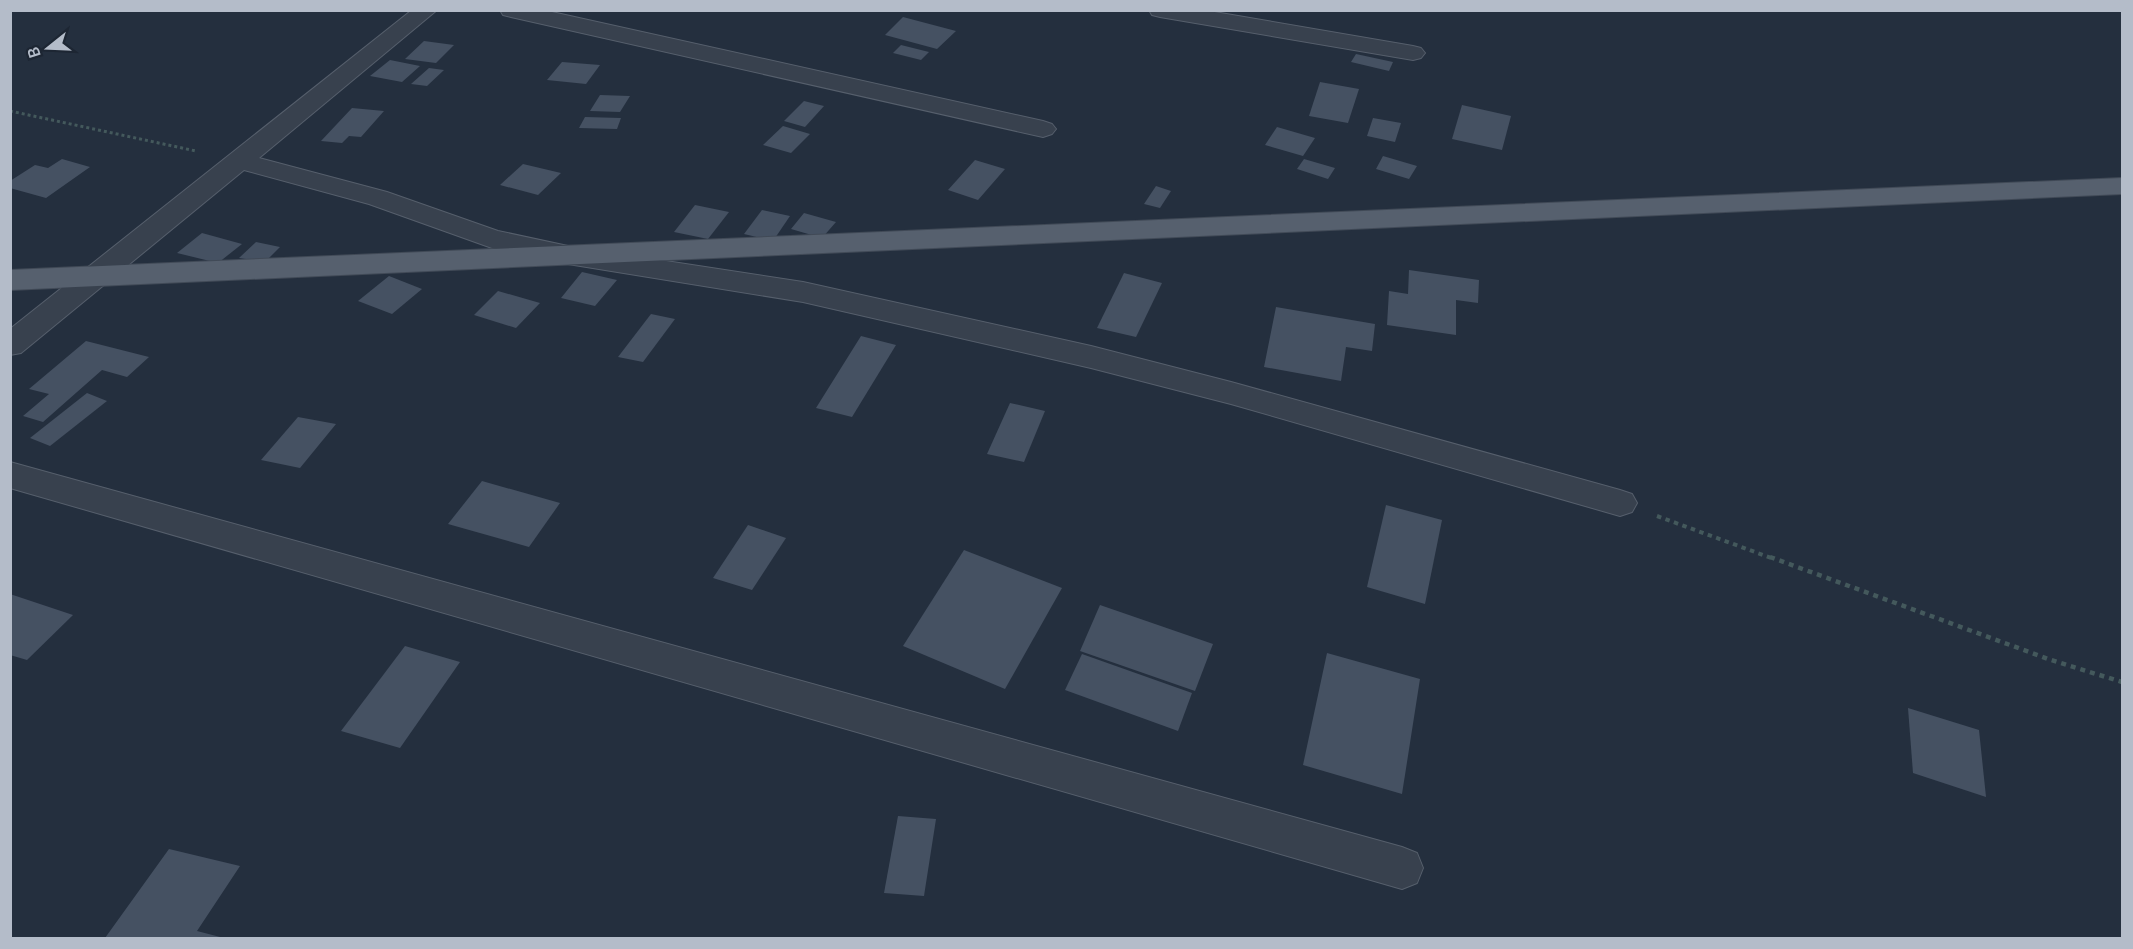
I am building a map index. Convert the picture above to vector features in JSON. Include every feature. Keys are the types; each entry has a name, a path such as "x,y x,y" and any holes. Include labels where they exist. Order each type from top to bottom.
{"main road":[{"path":"10,280 2122,186"}],"street":[{"path":"10,345 426,10"},
{"path":"511,10 1043,129"},
{"path":"1160,10 1413,53"},
{"path":"238,160 378,198 492,239 568,255 803,292 1091,357 1231,393 1620,503"},
{"path":"10,475 1402,868"}],"path":[{"path":"10,111 238,160"},
{"path":"1620,503 2051,660 2122,682"}],"building":[{"path":"903,17 956,31 937,49 885,35"},
{"path":"424,41 454,45 436,63 405,59"},
{"path":"901,45 929,52 921,60 893,53"},
{"path":"1356,54 1393,62 1389,71 1351,62"},
{"path":"390,60 420,66 402,82 370,76"},
{"path":"562,62 600,65 586,84 547,80"},
{"path":"429,68 444,70 427,86 411,84"},
{"path":"1320,82 1359,89 1348,123 1309,116"},
{"path":"600,95 630,96 620,112 590,111"},
{"path":"804,101 824,106 805,127 784,121"},
{"path":"1462,105 1511,116 1502,150 1452,139"},
{"path":"352,108 384,111 361,137 349,136 342,143 321,141"},
{"path":"585,117 621,118 617,129 579,128"},
{"path":"1373,118 1401,123 1395,142 1367,136"},
{"path":"783,126 810,134 791,153 763,145"},
{"path":"1277,127 1315,138 1303,156 1265,145"},
{"path":"1383,156 1417,166 1409,179 1376,169"},
{"path":"62,159 90,167 46,198 10,188 10,181 35,165 48,168"},
{"path":"1304,159 1335,168 1328,179 1297,169"},
{"path":"975,160 1005,169 978,200 948,190"},
{"path":"523,164 561,173 538,195 500,185"},
{"path":"1156,186 1171,191 1160,208 1144,204"},
{"path":"695,205 729,212 708,239 674,232"},
{"path":"762,210 790,216 773,241 744,234"},
{"path":"804,213 836,222 822,238 791,229"},
{"path":"202,233 242,244 218,263 177,253"},
{"path":"256,242 280,247 265,262 239,258"},
{"path":"1409,270 1479,280 1478,303 1456,300 1456,335 1387,325 1389,291 1408,294"},
{"path":"582,272 617,280 595,306 561,298"},
{"path":"1124,273 1162,283 1136,337 1097,328"},
{"path":"389,276 422,289 392,314 358,301"},
{"path":"498,291 540,303 516,328 474,315"},
{"path":"1276,307 1375,324 1372,351 1346,347 1341,381 1264,367"},
{"path":"651,314 675,319 643,362 618,357"},
{"path":"861,336 896,345 852,417 816,408"},
{"path":"86,341 149,357 127,377 102,370 43,422 23,416 49,394 29,389"},
{"path":"87,393 107,401 50,446 30,438"},
{"path":"1010,403 1045,411 1024,462 987,454"},
{"path":"298,417 336,424 300,468 261,460"},
{"path":"482,481 560,503 529,547 448,524"},
{"path":"1386,505 1442,520 1425,604 1367,587"},
{"path":"748,525 786,538 752,590 713,578"},
{"path":"964,550 1062,588 1005,689 903,646"},
{"path":"10,594 73,615 27,660 10,655"},
{"path":"1100,605 1213,644 1195,691 1080,651"},
{"path":"405,646 460,662 400,748 341,731"},
{"path":"1327,653 1420,679 1402,794 1303,765"},
{"path":"1082,654 1192,693 1178,731 1065,690"},
{"path":"1908,708 1979,730 1986,797 1913,773"},
{"path":"898,816 936,819 924,896 884,893"},
{"path":"169,849 240,866 197,931 224,938 105,938"}]}
